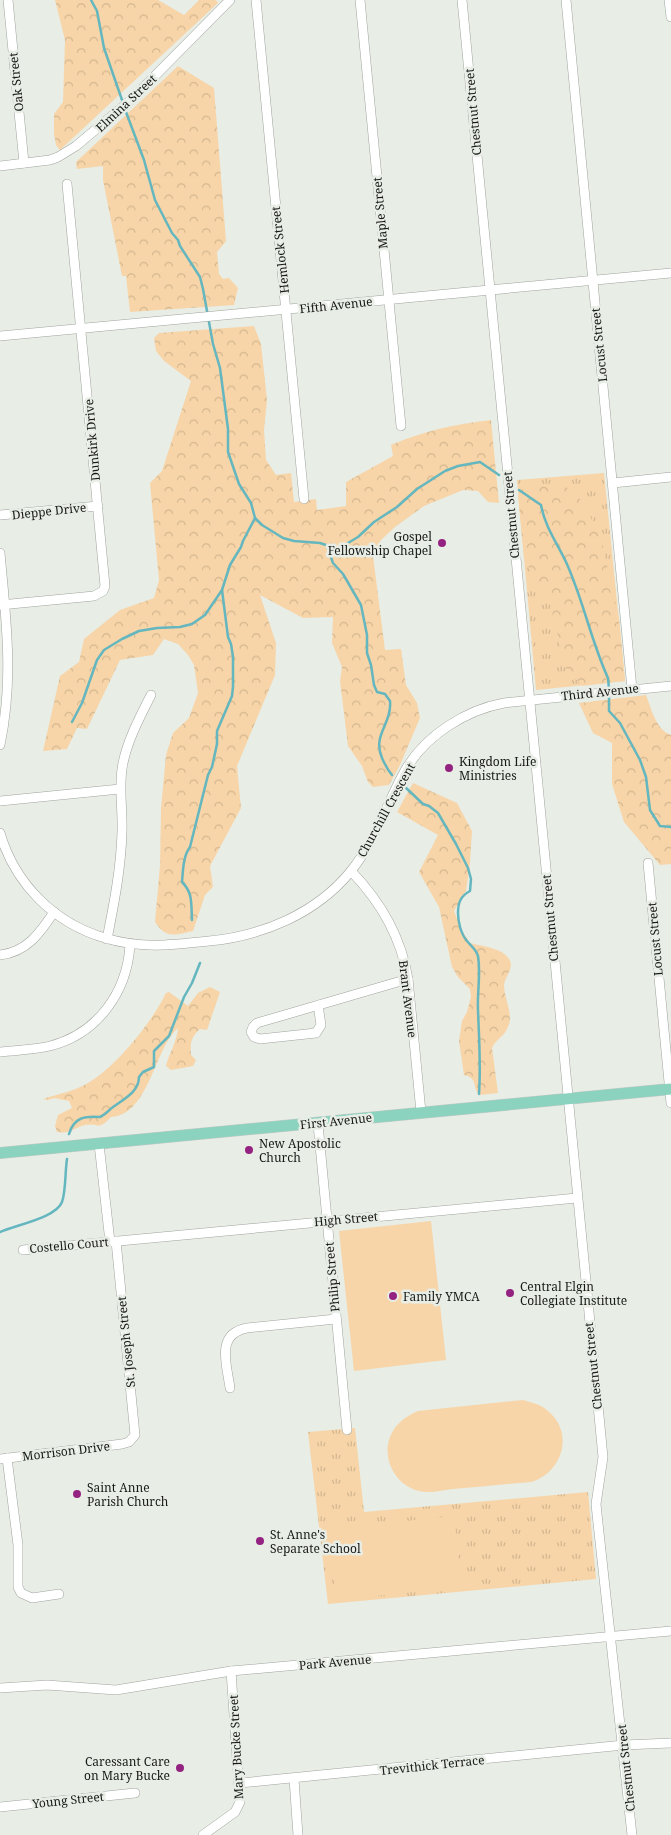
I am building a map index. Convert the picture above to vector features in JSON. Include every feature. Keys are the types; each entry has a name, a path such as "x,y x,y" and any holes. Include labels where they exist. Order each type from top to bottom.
{"main road":[{"name":"First Avenue","path":"0,1153 670,1089"}],"street":[{"name":"Oak Street","path":"8,0 24,163"},
{"name":"Elmina Street","path":"0,166 41,162 58,157 83,142 132,98 230,0"},
{"name":"Hemlock Street","path":"256,0 304,499"},
{"name":"Maple Street","path":"360,0 401,426"},
{"name":"Chestnut Street","path":"462,0 568,1098 576,1198 603,1457 596,1504 624,1745 632,1835"},
{"name":"Locust Street","path":"566,0 632,689"},
{"path":"669,0 671,17"},
{"name":"Dunkirk Drive","path":"2,604 94,596 103,591 105,579 67,184"},
{"name":"Fifth Avenue","path":"0,336 671,273"},
{"path":"613,483 671,477"},
{"name":"Dieppe Drive","path":"0,515 98,506"},
{"path":"0,552 2,604 8,644 9,679 6,714 0,745"},
{"name":"Third Avenue","path":"529,700 671,686"},
{"path":"107,939 121,852 121,776 126,750 151,695"},
{"name":"Churchill Crescent","path":"1,839 24,883 54,912 89,934 130,945 155,946 228,939 262,931 309,908 333,889 351,871 370,842 408,766 433,738 455,721 476,711 501,703 529,700"},
{"path":"0,801 120,790"},
{"name":"Locust Street","path":"648,863 671,1103"},
{"name":"Brant Avenue","path":"351,871 371,893 390,921 405,961 421,1112"},
{"path":"0,955 15,952 28,945 39,935 54,912"},
{"path":"0,1052 50,1046 70,1038 88,1027 108,1009 118,993 127,966 130,945"},
{"path":"318,1005 321,1025 316,1033 260,1039 254,1038 251,1032 257,1024 318,1005 408,979"},
{"name":"Philip Street","path":"318,1124 347,1430"},
{"name":"St. Joseph Street","path":"99,1144 113,1241 136,1434 131,1440"},
{"name":"High Street","path":"113,1241 576,1198"},
{"name":"Costello Court","path":"23,1250 113,1241"},
{"path":"230,1388 225,1350 229,1338 234,1332 247,1328 336,1319"},
{"name":"Morrison Drive","path":"4,1458 116,1445 131,1440"},
{"path":"4,1458 18,1545 18,1587 21,1593 32,1598 59,1594"},
{"name":"Park Avenue","path":"0,1688 48,1685 116,1690 231,1671 671,1631"},
{"name":"Mary Bucke Street","path":"203,1835 235,1812 240,1802 231,1671"},
{"name":"Trevithick Terrace","path":"240,1783 624,1745 671,1743"},
{"path":"294,1779 298,1835"},
{"name":"Young Street","path":"0,1806 136,1793"}],"green space":[{"path":"55,0 158,0 184,15 199,0 216,0 218,3 60,150 56,145 54,134 54,114 63,102 65,40"},
{"path":"178,66 214,88 226,241 217,252 219,274 223,279 229,278 238,288 234,305 130,312 126,276 122,276 103,180 103,166 77,169 76,162"},
{"path":"254,326 261,344 267,400 264,430 266,460 276,475 291,473 294,502 316,499 317,510 346,506 346,482 393,456 391,445 440,429 491,420 499,503 488,502 478,491 463,490 424,506 395,527 381,540 373,556 385,650 401,649 406,685 417,703 420,718 400,765 389,785 373,787 368,782 362,766 348,746 340,681 342,667 332,643 333,617 303,618 260,595 276,643 275,675 237,766 241,808 210,866 213,887 205,895 193,931 171,934 163,931 155,922 160,866 161,808 166,755 173,733 189,718 198,693 194,665 188,655 178,644 164,639 153,655 120,660 87,729 77,728 67,749 43,751 60,676 79,662 84,639 120,610 154,598 159,580 150,483 162,471 191,381 164,361 156,351 154,338 159,333"},
{"path":"604,473 625,681 536,690 517,480"},
{"path":"562,483 583,502 601,538 619,618 625,681 582,686 566,668 550,604 524,559 518,495 524,487"},
{"path":"646,695 658,724 671,735 671,864 660,865 624,822 612,784 612,743 593,733 579,703"},
{"path":"413,783 457,803 472,831 466,891 454,911 461,929 470,943 502,952 511,962 504,985 510,1022 505,1033 492,1048 498,1093 479,1095 473,1080 464,1075 459,1041 462,1021 467,1012 471,997 470,989 458,977 452,967 439,907 419,872 438,835 397,812"},
{"path":"210,987 220,992 207,1030 200,1029 192,1040 191,1055 196,1060 193,1066 171,1070 166,1066 178,1028 163,1050 150,1080 134,1105 124,1113 111,1117 103,1124 90,1124 69,1131 57,1132 55,1126 58,1115 72,1108 69,1101 54,1098 43,1099 83,1086 99,1076 143,1030 166,993 169,992 188,1006 198,993"},
{"name":"Family YMCA","path":"431,1221 446,1360 354,1371 339,1231"},
{"path":"523,1400 545,1409 556,1420 561,1430 563,1441 557,1461 551,1470 542,1477 531,1482 428,1492 412,1488 394,1474 389,1460 388,1444 398,1424 413,1413"},
{"path":"355,1428 364,1512 588,1492 596,1579 328,1604 308,1432"},
{"path":"454,1516 462,1587 336,1600 329,1529"}],"waterway":[{"path":"91,0 97,11 104,48 122,100"},
{"path":"126,112 144,160 155,200 172,233 200,277 213,344 220,368 228,429 228,452 239,484 251,503 255,518 262,525 283,538 320,543 335,548 343,546 358,537 374,522 397,507 417,489 445,471 458,466 480,462 499,475"},
{"path":"519,490 541,505 548,528 566,562 577,591 608,678 609,689"},
{"path":"72,722 82,703 97,660 104,650 139,631 180,627 192,624 205,615 222,590 230,565 255,518"},
{"path":"327,546 333,563 343,574 361,605 367,635 367,653 374,685 377,692 385,694 390,701 390,709 379,743 382,758 392,775"},
{"path":"192,920 190,894 182,882 184,864 208,775 212,767 217,744 217,731 232,696 233,687 233,657 228,637 222,590"},
{"path":"609,695 609,711 620,723 640,760 646,777 650,810 660,826 671,827"},
{"path":"404,786 423,804 438,813 456,844 468,868 471,879 470,891 461,900 458,913 459,924 465,938 476,952 479,963 479,1094"},
{"path":"69,1134 77,1121 85,1117 100,1117 126,1098 134,1091 143,1072 154,1067 154,1051 169,1036 200,963"},
{"path":"0,1232 44,1217 58,1208 62,1202 65,1187 67,1159"}],"place":[{"name":"Gospel Fellowship Chapel","path":"442,543"},
{"name":"Kingdom Life Ministries","path":"449,768"},
{"name":"New Apostolic Church","path":"249,1150"},
{"name":"Central Elgin Collegiate Institute","path":"510,1293"},
{"name":"Family YMCA","path":"393,1296"},
{"name":"Saint Anne Parish Church","path":"77,1494"},
{"name":"St. Anne's Separate School","path":"260,1541"},
{"name":"Caressant Care on Mary Bucke","path":"180,1768"}]}
